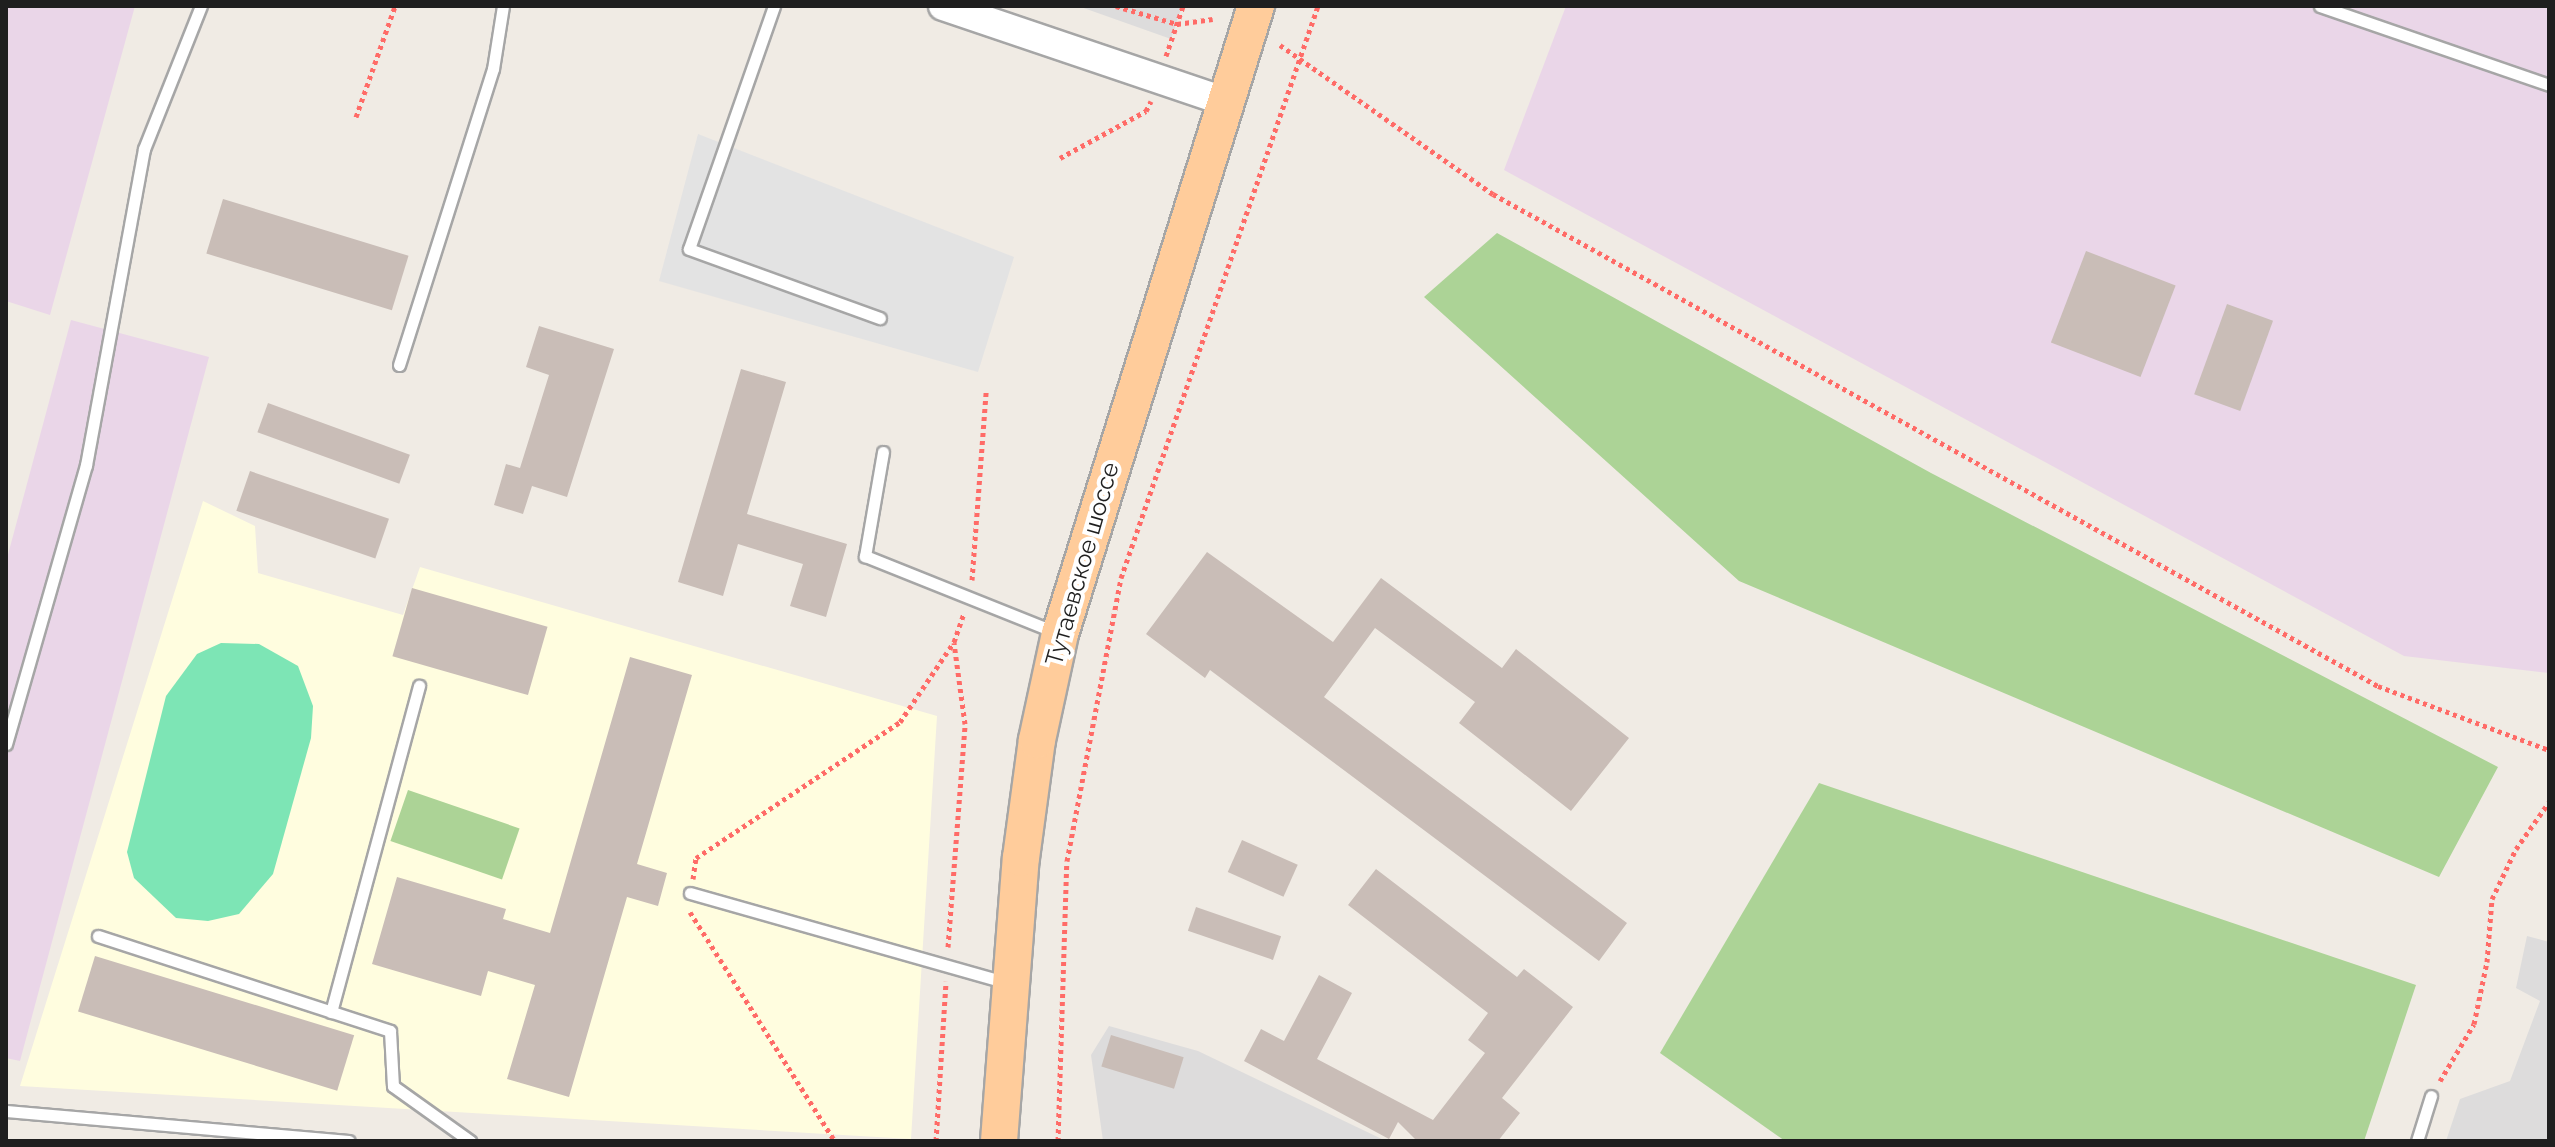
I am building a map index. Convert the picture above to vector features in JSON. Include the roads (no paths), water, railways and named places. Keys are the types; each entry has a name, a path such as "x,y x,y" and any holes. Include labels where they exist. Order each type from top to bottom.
{"main road":[{"name":"Тутаевское шоссе","path":"999,1141 1009,984 1037,740 1060,634 1256,6"}],"street":[{"path":"943,6 1226,102"}],"lane":[{"path":"6,744 86,465 144,149 201,6"},
{"path":"399,365 493,69 503,6"},
{"path":"774,6 689,249 880,318"},
{"path":"2320,6 2549,85"},
{"path":"883,452 865,556 1060,634"},
{"path":"331,1012 419,686"},
{"path":"690,893 1009,984"},
{"path":"98,936 390,1031 393,1086 470,1141"},
{"path":"2417,1141 2431,1096"},
{"path":"6,1111 349,1141"}]}
